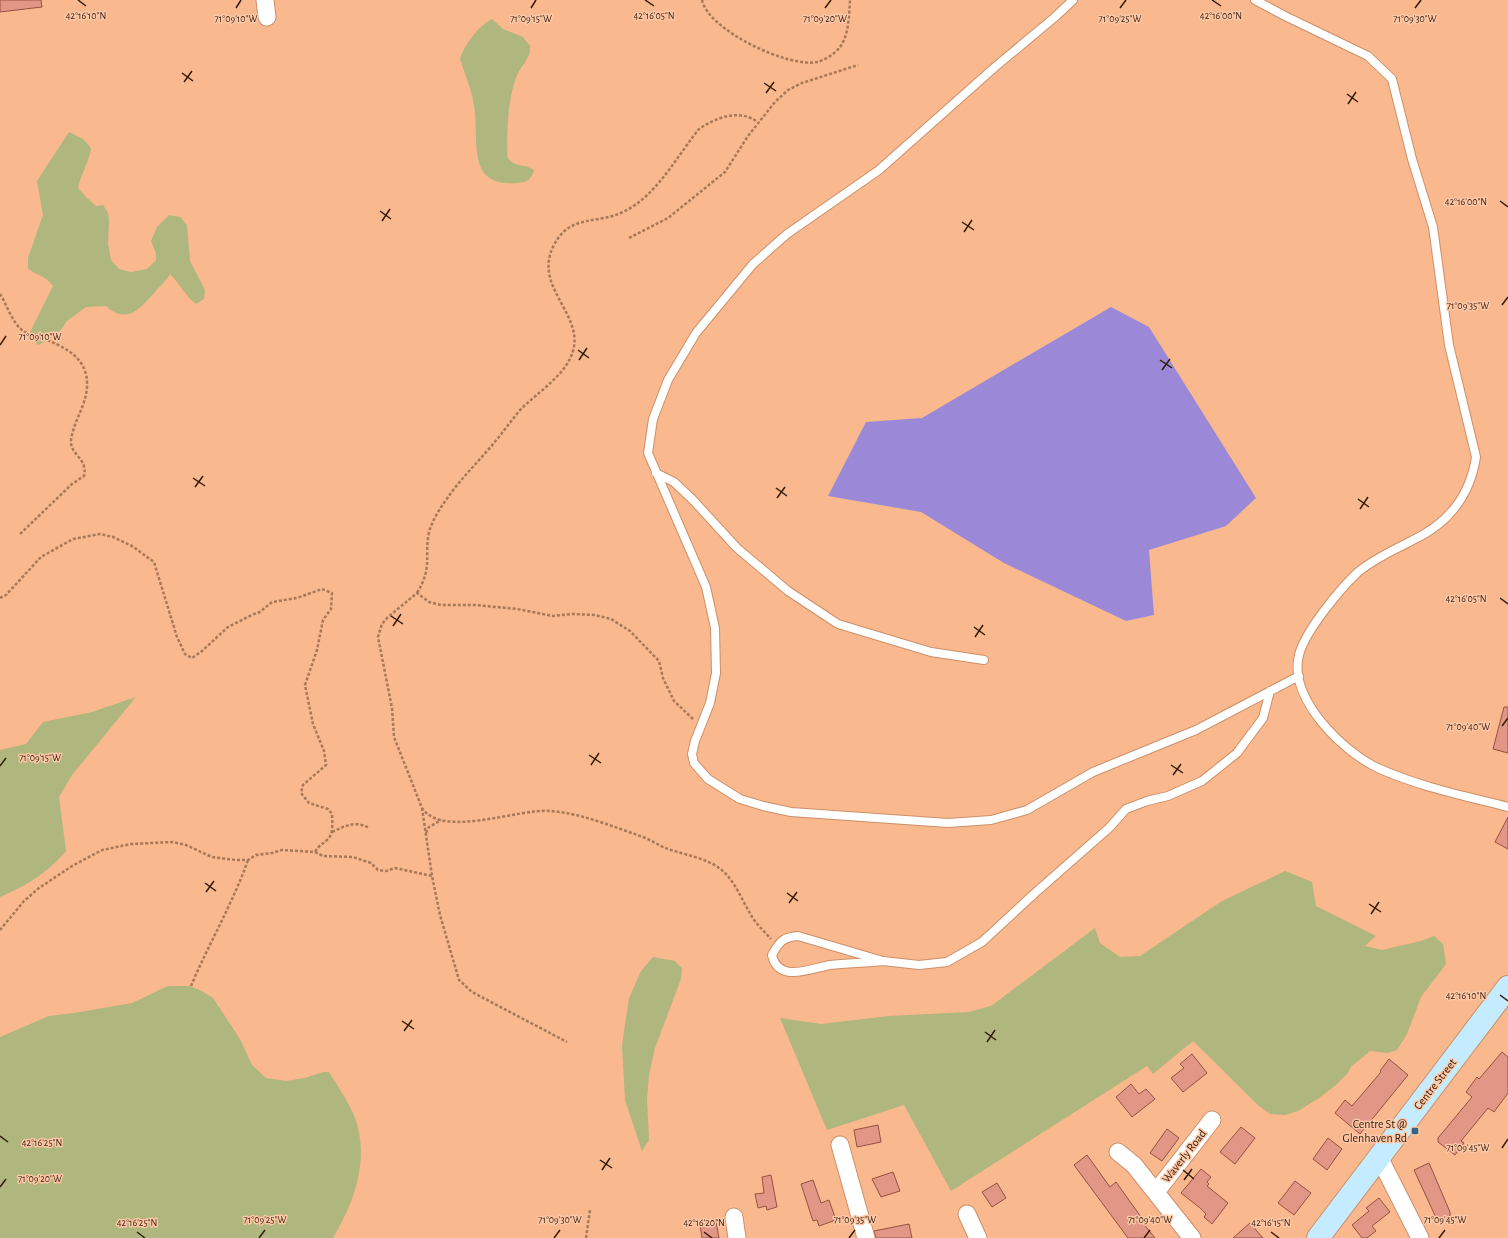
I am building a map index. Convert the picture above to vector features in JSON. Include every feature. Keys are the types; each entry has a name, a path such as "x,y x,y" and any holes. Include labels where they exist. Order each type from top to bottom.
{"main road":[{"name":"Centre Street","path":"1318,1238 1508,987"}],"street":[{"path":"265,0 267,17"},
{"name":"Waverly Road","path":"1156,1192 1212,1120"},
{"path":"840,1145 866,1238"},
{"path":"1118,1152 1134,1165 1192,1238"},
{"path":"1379,1157 1420,1238"},
{"path":"967,1214 978,1238"},
{"path":"734,1217 737,1238"}],"lane":[{"path":"1073,0 989,72 879,170 787,234 753,264 725,296 696,333 668,380 653,418 648,453 706,588 715,628 716,673 710,703 692,754 694,763 708,779 740,799 791,812 948,823 991,820 1027,810 1093,772 1196,730 1299,676"},
{"path":"1255,0 1368,56 1392,79 1412,159 1433,227 1450,345 1476,457 1473,476 1463,499 1442,522 1415,540 1388,551 1359,572 1336,595 1303,644 1299,655 1299,676 1303,693 1326,728 1348,749 1379,768 1415,782 1508,807"},
{"path":"656,473 674,482 693,500 737,548 788,591 838,624 931,652 984,660"},
{"path":"883,961 830,965 811,971 796,973 784,971 777,966 773,961 772,955 781,940 788,937 798,936 883,961 919,966 947,962 982,942 1109,828 1126,809 1168,796 1202,781 1237,753 1263,718 1270,691"}],"path":[{"path":"702,0 703,6 709,15 731,33 779,56 806,62 817,62 825,59 840,48 846,31 850,0"},
{"path":"628,238 668,218 725,172 759,123 788,90 802,83 858,65"},
{"path":"567,1042 481,998 464,986 459,980 440,915 425,836 422,808 394,737 392,708 378,637 382,624 416,593 424,580 428,565 428,542 431,527 444,504 462,479 520,410 558,373 571,356 574,344 573,333 568,318 552,287 549,271 553,246 563,232 572,226 583,222 624,212 636,204 667,171 699,129 705,125 728,115 740,114 759,123"},
{"path":"0,294 17,325 23,331 58,346 80,359 85,366 87,375 85,402 73,432 71,442 72,449 82,460 86,470 84,476 72,484 20,534"},
{"path":"0,598 6,595 41,557 73,539 100,534 132,546 154,562 177,637 185,654 192,658 202,651 228,626 260,612 272,602 297,598 322,589 332,593 331,609 323,620 317,650 305,685 313,724 324,751 326,765 303,785 301,793 309,803 328,809 332,814 332,832 328,839 321,843 315,852"},
{"path":"416,593 429,602 441,605 476,605 517,609 553,616 572,614 595,615 611,619 630,631 659,661 663,678 674,701 701,726"},
{"path":"422,808 429,816 441,820 474,822 515,814 548,811 559,812 581,816 645,838 671,850 687,853 706,862 725,874 752,917 777,946"},
{"path":"425,836 429,827 441,820"},
{"path":"332,832 351,823 362,824 369,828"},
{"path":"0,930 24,901 39,888 72,866 102,850 131,844 173,842 186,845 212,857 248,860"},
{"path":"191,986 201,962 235,893 248,860 256,855 282,850 315,852 323,856 353,857 371,863 378,870 386,871 395,868 432,876"},
{"path":"586,1238 590,1210"}],"green space":[{"path":"492,19 503,29 523,37 530,46 528,57 518,73 514,84 509,107 508,158 513,163 534,170 530,178 520,183 500,182 489,178 482,170 478,159 473,100 460,59 472,36"},
{"path":"69,132 83,139 91,148 78,188 96,206 103,205 108,213 108,244 111,260 119,269 131,272 147,269 156,260 156,253 151,241 157,227 169,215 180,217 187,225 190,261 205,290 204,299 196,304 189,298 170,274 145,303 134,312 121,314 114,312 106,306 86,307 67,321 60,331 38,345 31,339 30,332 53,286 46,279 28,268 28,258 43,215 37,181"},
{"path":"136,697 72,775 59,797 66,851 59,859 36,878 0,897 0,750 26,744 43,722 92,712"},
{"path":"1285,871 1312,882 1316,906 1376,936 1365,946 1382,950 1421,941 1434,936 1443,944 1446,964 1421,997 1407,1034 1397,1050 1388,1053 1370,1051 1351,1067 1347,1074 1336,1085 1298,1111 1285,1115 1270,1114 1259,1106 1193,1041 1153,1074 1147,1066 951,1191 904,1105 827,1130 780,1018 821,1024 889,1016 969,1012 991,1006 1095,928 1100,943 1120,957 1140,956 1222,901"},
{"path":"653,957 675,961 682,968 681,979 655,1048 649,1075 647,1098 649,1140 642,1151 625,1100 622,1045 629,998 641,971"},
{"path":"168,986 189,986 200,990 213,998 240,1039 252,1065 266,1078 286,1081 305,1078 323,1072 329,1072 353,1112 359,1133 361,1149 358,1180 341,1224 333,1238 0,1238 0,1037 49,1016 132,1003"}],"shaded area":[{"path":"1111,307 1149,327 1256,498 1226,526 1149,550 1154,615 1126,621 1004,563 921,512 828,496 866,422 922,418"}],"building":[{"path":"0,0 41,0 42,7 0,12"},
{"path":"1504,707 1508,707 1508,753 1493,749"},
{"path":"1508,817 1508,849 1495,842"},
{"path":"1502,1052 1508,1057 1508,1093 1494,1112 1488,1108 1461,1141 1464,1143 1455,1155 1438,1142 1438,1138 1472,1097 1466,1092 1477,1077 1479,1079"},
{"path":"1192,1054 1207,1073 1183,1092 1171,1078 1184,1068 1180,1064"},
{"path":"1389,1059 1408,1075 1360,1134 1335,1113 1345,1100 1352,1106 1381,1072 1380,1071"},
{"path":"1131,1084 1139,1094 1146,1089 1155,1099 1132,1117 1116,1097"},
{"path":"878,1125 881,1142 857,1147 854,1130"},
{"path":"1241,1127 1255,1138 1235,1164 1220,1152"},
{"path":"1167,1129 1179,1138 1162,1161 1150,1153"},
{"path":"1328,1138 1342,1149 1327,1170 1313,1159"},
{"path":"1087,1155 1110,1187 1116,1182 1141,1217 1139,1218 1155,1238 1128,1238 1074,1165"},
{"path":"1429,1163 1450,1212 1450,1216 1438,1222 1414,1170"},
{"path":"1201,1169 1211,1177 1207,1182 1209,1184 1207,1186 1228,1203 1212,1224 1204,1217 1206,1214 1200,1208 1181,1193"},
{"path":"893,1172 900,1191 881,1197 872,1179"},
{"path":"771,1175 777,1207 767,1210 766,1206 758,1208 755,1194 764,1193 762,1177"},
{"path":"813,1180 821,1203 829,1200 836,1220 819,1226 817,1220 813,1221 801,1184"},
{"path":"1295,1181 1311,1193 1294,1215 1278,1203"},
{"path":"997,1183 1006,1198 992,1207 982,1192"},
{"path":"1379,1198 1390,1212 1372,1226 1376,1231 1367,1238 1362,1238 1352,1225 1369,1211 1366,1208"},
{"path":"716,1222 719,1238 702,1238 700,1225"},
{"path":"1250,1223 1263,1238 1233,1238"},
{"path":"909,1224 912,1238 876,1238 874,1231"}],"place":[{"name":"Centre St @ Glenhaven Rd","path":"1415,1131"}]}
